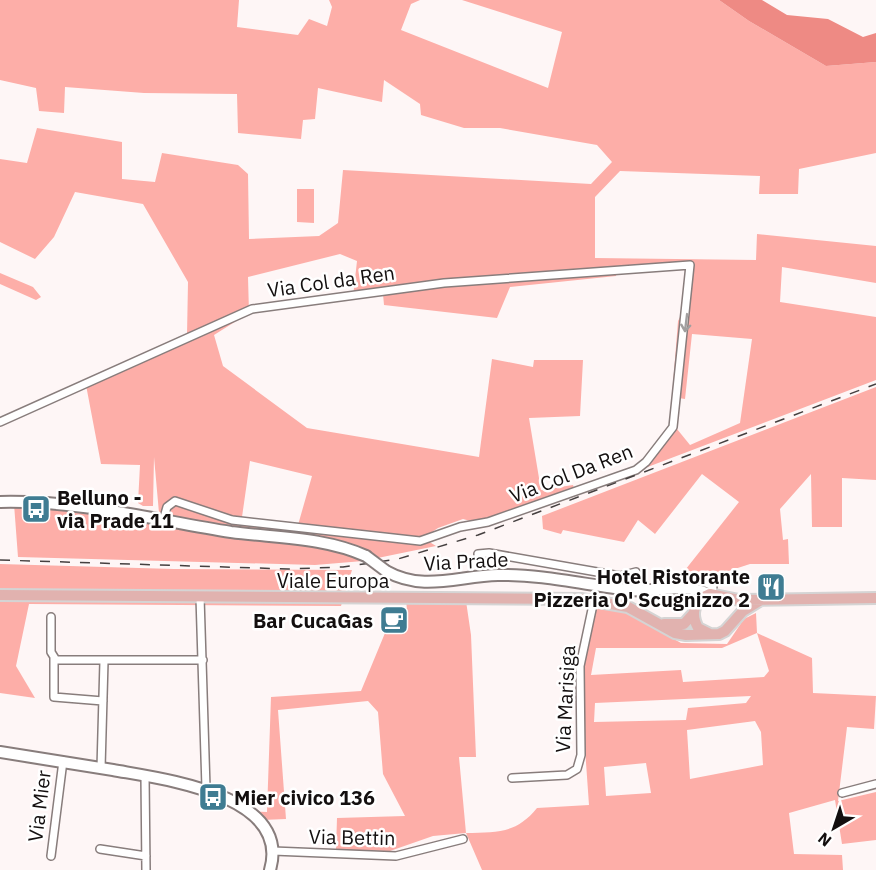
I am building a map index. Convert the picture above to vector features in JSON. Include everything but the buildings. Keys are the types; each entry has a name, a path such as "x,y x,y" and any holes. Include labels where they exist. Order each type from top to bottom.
{"main road":[{"name":"Via Prade","path":"0,502 72,505 164,521 331,544 366,556 399,578 423,583 507,575 639,590 692,588 711,594"},
{"path":"673,588 690,597 698,628 712,635 725,631 733,621 761,600"},
{"path":"661,623 684,624 697,602 711,594 726,598 761,600 876,598"},
{"name":"Viale Europa","path":"0,595 594,600 628,607 661,623 675,633 712,635"},
{"path":"726,598 733,608 733,621"},
{"name":"Via Mier","path":"0,752 206,788 260,822 270,836 273,851"},
{"path":"270,870 273,851"}],"street":[{"name":"Via Col da Ren","path":"0,422 252,309 444,283 690,265"},
{"name":"Via Col Da Ren","path":"446,531 488,522 636,470 646,462 673,427 690,265"},
{"name":"Via Prade","path":"164,521 167,507 175,501 213,516 293,527 420,541 446,531"},
{"path":"478,555 489,553 620,576 636,572 639,576 639,590"},
{"path":"706,583 713,586 711,594"},
{"path":"200,597 206,788"},
{"name":"Via Marisiga","path":"512,778 567,775 577,769 581,755 580,666 594,600"},
{"path":"51,617 54,697 103,701"},
{"path":"54,658 60,661 203,660"},
{"path":"101,768 104,661"},
{"name":"Via Mier","path":"51,856 63,762"},
{"path":"145,776 146,870"},
{"path":"842,793 876,784"},
{"name":"Via Bettin","path":"273,851 396,856 463,839"},
{"path":"100,849 146,856"}],"shaded area":[{"path":"0,0 239,0 237,27 298,35 309,19 327,26 332,7 329,0 420,0 411,4 401,30 548,88 562,32 462,0 719,0 749,21 826,66 876,62 876,153 799,169 798,194 759,194 760,176 620,171 595,197 595,258 756,260 757,234 876,246 876,283 782,267 780,302 876,317 876,380 645,468 677,429 690,445 740,423 752,339 692,334 685,399 672,397 678,321 690,298 692,266 617,269 616,276 510,287 497,318 384,305 383,294 353,297 357,261 340,254 248,277 249,313 214,335 223,366 307,428 479,457 492,359 533,367 534,360 583,360 580,416 529,418 541,490 573,485 576,495 489,526 463,519 438,528 423,538 436,546 363,561 315,565 18,557 14,504 62,508 160,524 154,457 153,506 143,506 138,503 140,465 101,464 86,385 187,335 188,282 143,204 75,192 54,237 35,259 0,242 0,159 27,163 37,128 122,142 122,179 155,182 162,153 238,165 248,174 249,239 319,236 338,223 343,170 591,184 612,162 597,145 500,128 464,128 421,115 420,104 384,80 382,102 318,88 315,119 303,120 301,139 238,133 237,94 144,93 65,87 64,113 39,111 36,88 0,80","holes":["250,461 312,476 298,525 242,517"]},
{"path":"719,0 762,0 787,15 828,19 863,37 876,33 876,62 826,66 749,21"},
{"path":"297,189 314,189 314,223 297,222"},
{"path":"0,273 33,287 41,297 36,300 0,284"},
{"path":"876,387 876,480 842,478 842,527 812,527 811,474 780,509 783,540 788,539 789,564 750,564 704,579 678,579 739,502 702,474 655,534 638,520 624,542 563,530 561,534 543,529 542,516"},
{"path":"0,564 174,569 352,570 341,606 29,604 16,666 35,698 0,693"},
{"path":"406,600 466,601 471,635 476,757 459,757 466,833 433,836 390,851 336,850 337,818 405,816 383,774 378,712 368,701 278,710 286,819 262,820 241,811 267,812 271,697 361,691 385,633 399,631 407,610"},
{"path":"596,606 629,614 681,643 727,644 744,619 756,613 757,633 812,658 813,693 876,696 874,729 847,727 838,801 876,792 876,840 842,844 835,800 789,813 794,854 842,855 843,870 482,870 466,833 505,830 521,823 537,808 589,805 582,706 582,663","holes":["757,633 769,671 764,677 683,682 681,670 591,675 596,648 722,648","751,696 746,703 688,708 686,720 594,722 595,703","755,721 761,732 763,765 690,779 687,730","646,763 651,793 606,796 604,767"]}],"railway":[{"path":"0,560 288,569 343,567 398,559 478,535 876,384"}],"place":[{"name":"Belluno - via Prade 11","path":"36,509"},
{"name":"Hotel Ristorante Pizzeria O' Scugnizzo 2","path":"771,587"},
{"name":"Bar CucaGas","path":"394,620"},
{"name":"Mier civico 136","path":"213,797"}]}
